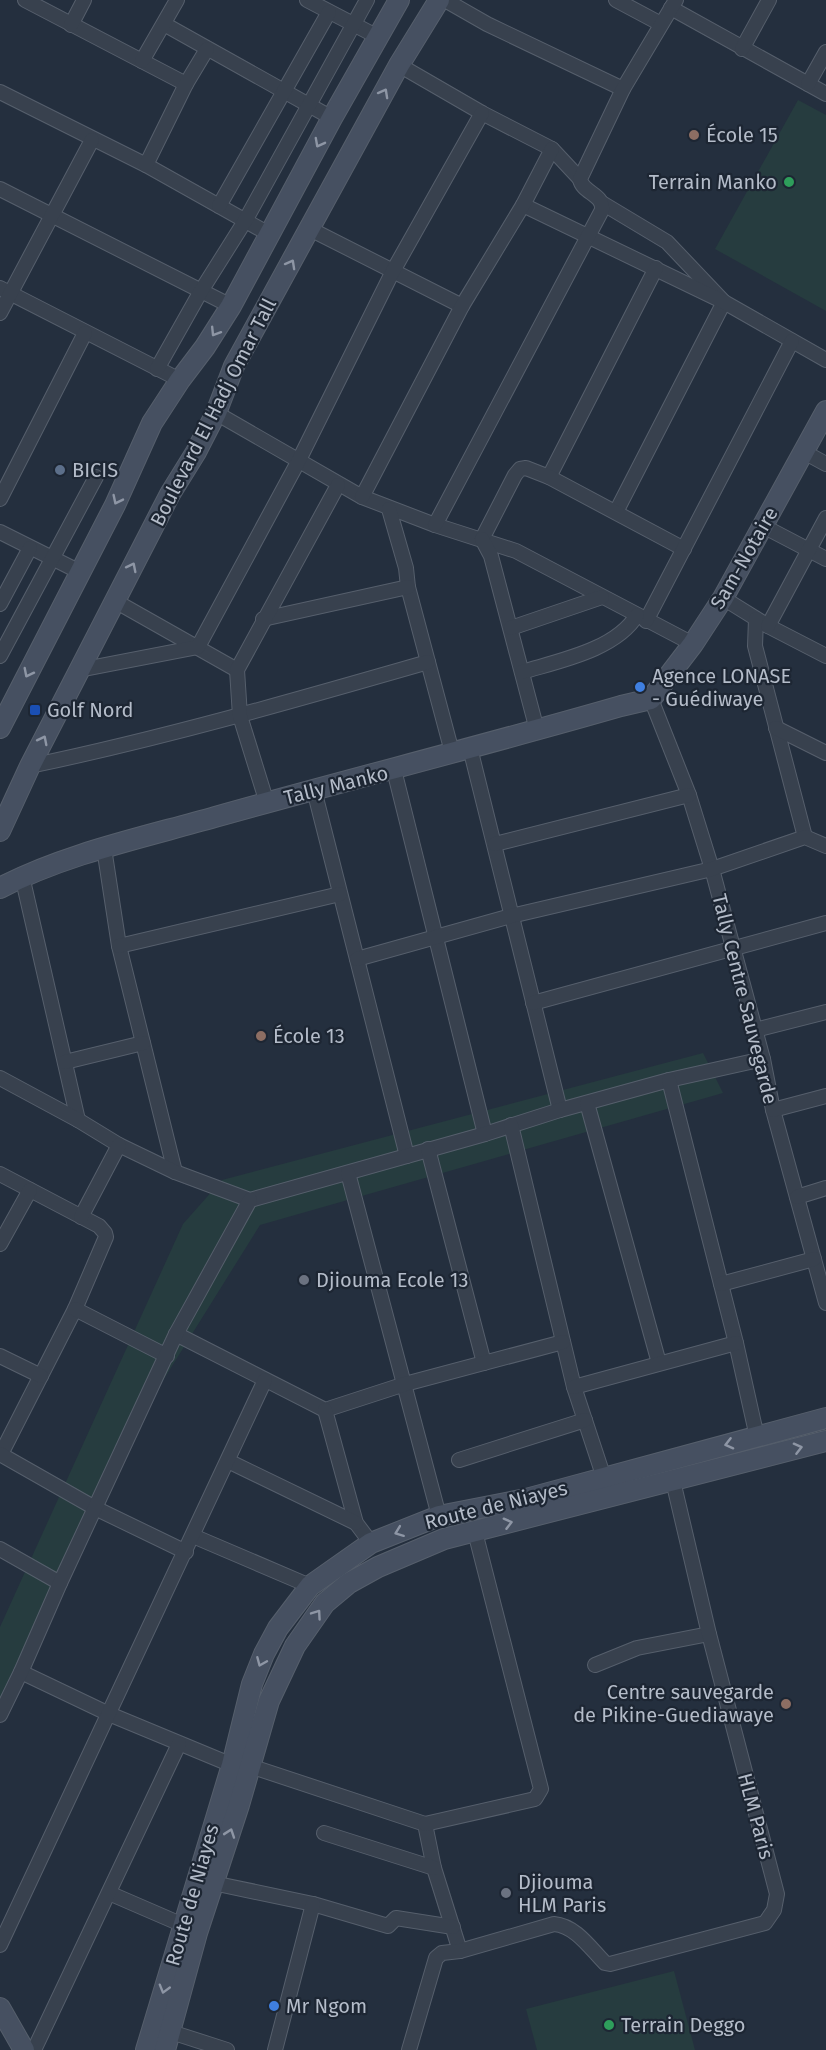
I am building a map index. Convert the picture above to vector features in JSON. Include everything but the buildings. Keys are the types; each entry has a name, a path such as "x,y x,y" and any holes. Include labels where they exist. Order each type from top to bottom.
{"main road":[{"name":"Boulevard El Hadj Omar Tall","path":"0,728 115,505 152,423 180,380 206,347 231,306 332,118 399,0"},
{"name":"Boulevard El Hadj Omar Tall","path":"0,831 79,670 170,494 196,452 216,413 234,366 399,65 439,0"},
{"name":"Sam-Notaire","path":"651,699 693,644 723,598 826,411"},
{"name":"Tally Manko","path":"0,888 22,876 104,848 394,770 621,705 651,699"},
{"path":"0,870 22,876"},
{"name":"Route de Niayes","path":"168,2041 213,1883 239,1805 241,1766 252,1684 264,1654 278,1629 310,1586 371,1543 439,1516 526,1499 826,1418"},
{"name":"Route de Niayes","path":"146,2050 183,1925 241,1766 295,1646 325,1603 349,1582 444,1539 826,1441"},
{"path":"2,2016 24,2050"}],"street":[{"path":"26,0 186,84"},
{"path":"71,25 84,0"},
{"path":"142,61 177,0"},
{"path":"307,0 378,37"},
{"path":"157,369 310,106 367,0"},
{"path":"445,0 487,24 623,89"},
{"path":"616,0 661,24"},
{"path":"742,48 769,0"},
{"path":"580,179 623,89 674,4 742,48 826,94"},
{"path":"219,206 329,12"},
{"path":"164,24 332,118"},
{"path":"146,165 186,84 207,49"},
{"path":"808,84 826,52"},
{"path":"399,65 482,113 552,149 580,179 582,185 597,196 602,203 667,242 724,302"},
{"path":"0,92 146,165 269,234"},
{"path":"198,647 298,462 393,271 482,113"},
{"path":"0,313 5,290 51,217 92,140"},
{"path":"362,497 462,306 523,205 552,149"},
{"path":"0,189 51,217 231,306"},
{"path":"435,525 602,210 602,203"},
{"path":"523,205 724,302 826,360"},
{"path":"310,229 462,306"},
{"path":"549,477 656,268"},
{"path":"5,290 180,380"},
{"path":"616,512 724,302"},
{"path":"0,500 86,333"},
{"path":"522,672 587,652 641,618 684,549 792,341"},
{"path":"216,413 362,497 389,509 516,551 693,644"},
{"path":"804,452 826,464"},
{"path":"482,540 520,469 526,468 549,477 684,549"},
{"path":"0,656 96,477"},
{"path":"267,803 240,716 237,670 338,485"},
{"path":"389,509 406,568 408,587 428,662 495,844 560,1110"},
{"path":"805,837 755,646 762,622 809,550 826,518"},
{"path":"763,526 826,559"},
{"path":"0,532 80,572"},
{"path":"482,540 491,556 537,730"},
{"path":"0,604 30,548"},
{"path":"263,619 408,587"},
{"path":"511,628 602,597"},
{"path":"723,598 826,656"},
{"path":"115,601 237,670"},
{"path":"79,670 198,647"},
{"path":"30,766 101,752 240,716 428,662"},
{"name":"Tally Centre Sauvegarde","path":"651,699 690,795 712,869 763,1059 773,1110 826,1303"},
{"path":"776,728 826,753"},
{"path":"394,770 485,1134"},
{"path":"314,790 407,1156"},
{"path":"495,844 690,795"},
{"path":"357,959 511,916 712,869 805,837 826,846"},
{"path":"104,848 119,946 175,1172"},
{"path":"22,876 78,1120"},
{"path":"119,946 340,894"},
{"path":"533,1003 826,923"},
{"path":"755,1030 826,1012"},
{"path":"65,1062 143,1043"},
{"path":"0,1078 119,1145 175,1172 250,1200 669,1080 763,1059"},
{"path":"669,1080 736,1343 757,1437"},
{"path":"773,1110 826,1096"},
{"path":"587,1103 659,1363"},
{"path":"511,1125 574,1387 604,1478"},
{"path":"81,1217 119,1145"},
{"path":"428,1149 484,1363"},
{"path":"348,1173 439,1516"},
{"path":"0,1174 99,1226 106,1237 75,1309 0,1454 95,1508 186,1551"},
{"path":"797,1197 826,1188"},
{"path":"0,1244 30,1190"},
{"path":"0,1714 176,1334 250,1200"},
{"path":"721,1284 814,1259"},
{"path":"75,1309 167,1356"},
{"path":"176,1334 325,1410 405,1384 563,1342"},
{"path":"574,1387 736,1343"},
{"path":"0,1356 40,1376"},
{"path":"0,1945 265,1380"},
{"path":"325,1410 356,1523 371,1543"},
{"path":"459,1460 585,1420"},
{"path":"228,1461 356,1523"},
{"name":"HLM Paris","path":"460,1951 554,1924 565,1925 573,1930 605,1963 610,1964 765,1923 774,1910 777,1894 709,1634 673,1481"},
{"path":"21,1672 179,1744 425,1824 535,1799 541,1789 475,1532"},
{"path":"193,1536 310,1586"},
{"path":"0,1549 60,1582"},
{"path":"595,1665 637,1648 709,1634"},
{"path":"34,2050 179,1744"},
{"path":"409,2050 436,1958 442,1953 460,1951 434,1868 425,1824"},
{"path":"324,1833 434,1868"},
{"path":"213,1883 313,1904 388,1926 396,1918 453,1927"},
{"path":"109,1893 183,1925"},
{"path":"275,2050 313,1904"},
{"path":"168,2041 227,2050"}],"green space":[{"name":"Terrain Manko","path":"798,100 826,115 826,311 715,249"},
{"path":"703,1053 723,1093 260,1225 129,1435 0,1723 0,1627 183,1224 222,1180"},
{"name":"Terrain Deggo","path":"674,1971 695,2050 537,2050 526,2009"}],"place":[{"name":"École 15","path":"694,135"},
{"name":"Terrain Manko","path":"789,182"},
{"name":"BICIS","path":"60,470"},
{"name":"Agence LONASE - Guédiwaye","path":"640,687"},
{"name":"Golf Nord","path":"35,710"},
{"name":"École 13","path":"261,1036"},
{"name":"Djiouma Ecole 13","path":"304,1280"},
{"name":"Centre sauvegarde de Pikine-Guediawaye","path":"786,1704"},
{"name":"Djiouma HLM Paris","path":"506,1893"},
{"name":"Mr Ngom","path":"274,2006"},
{"name":"Terrain Deggo","path":"609,2025"}]}
